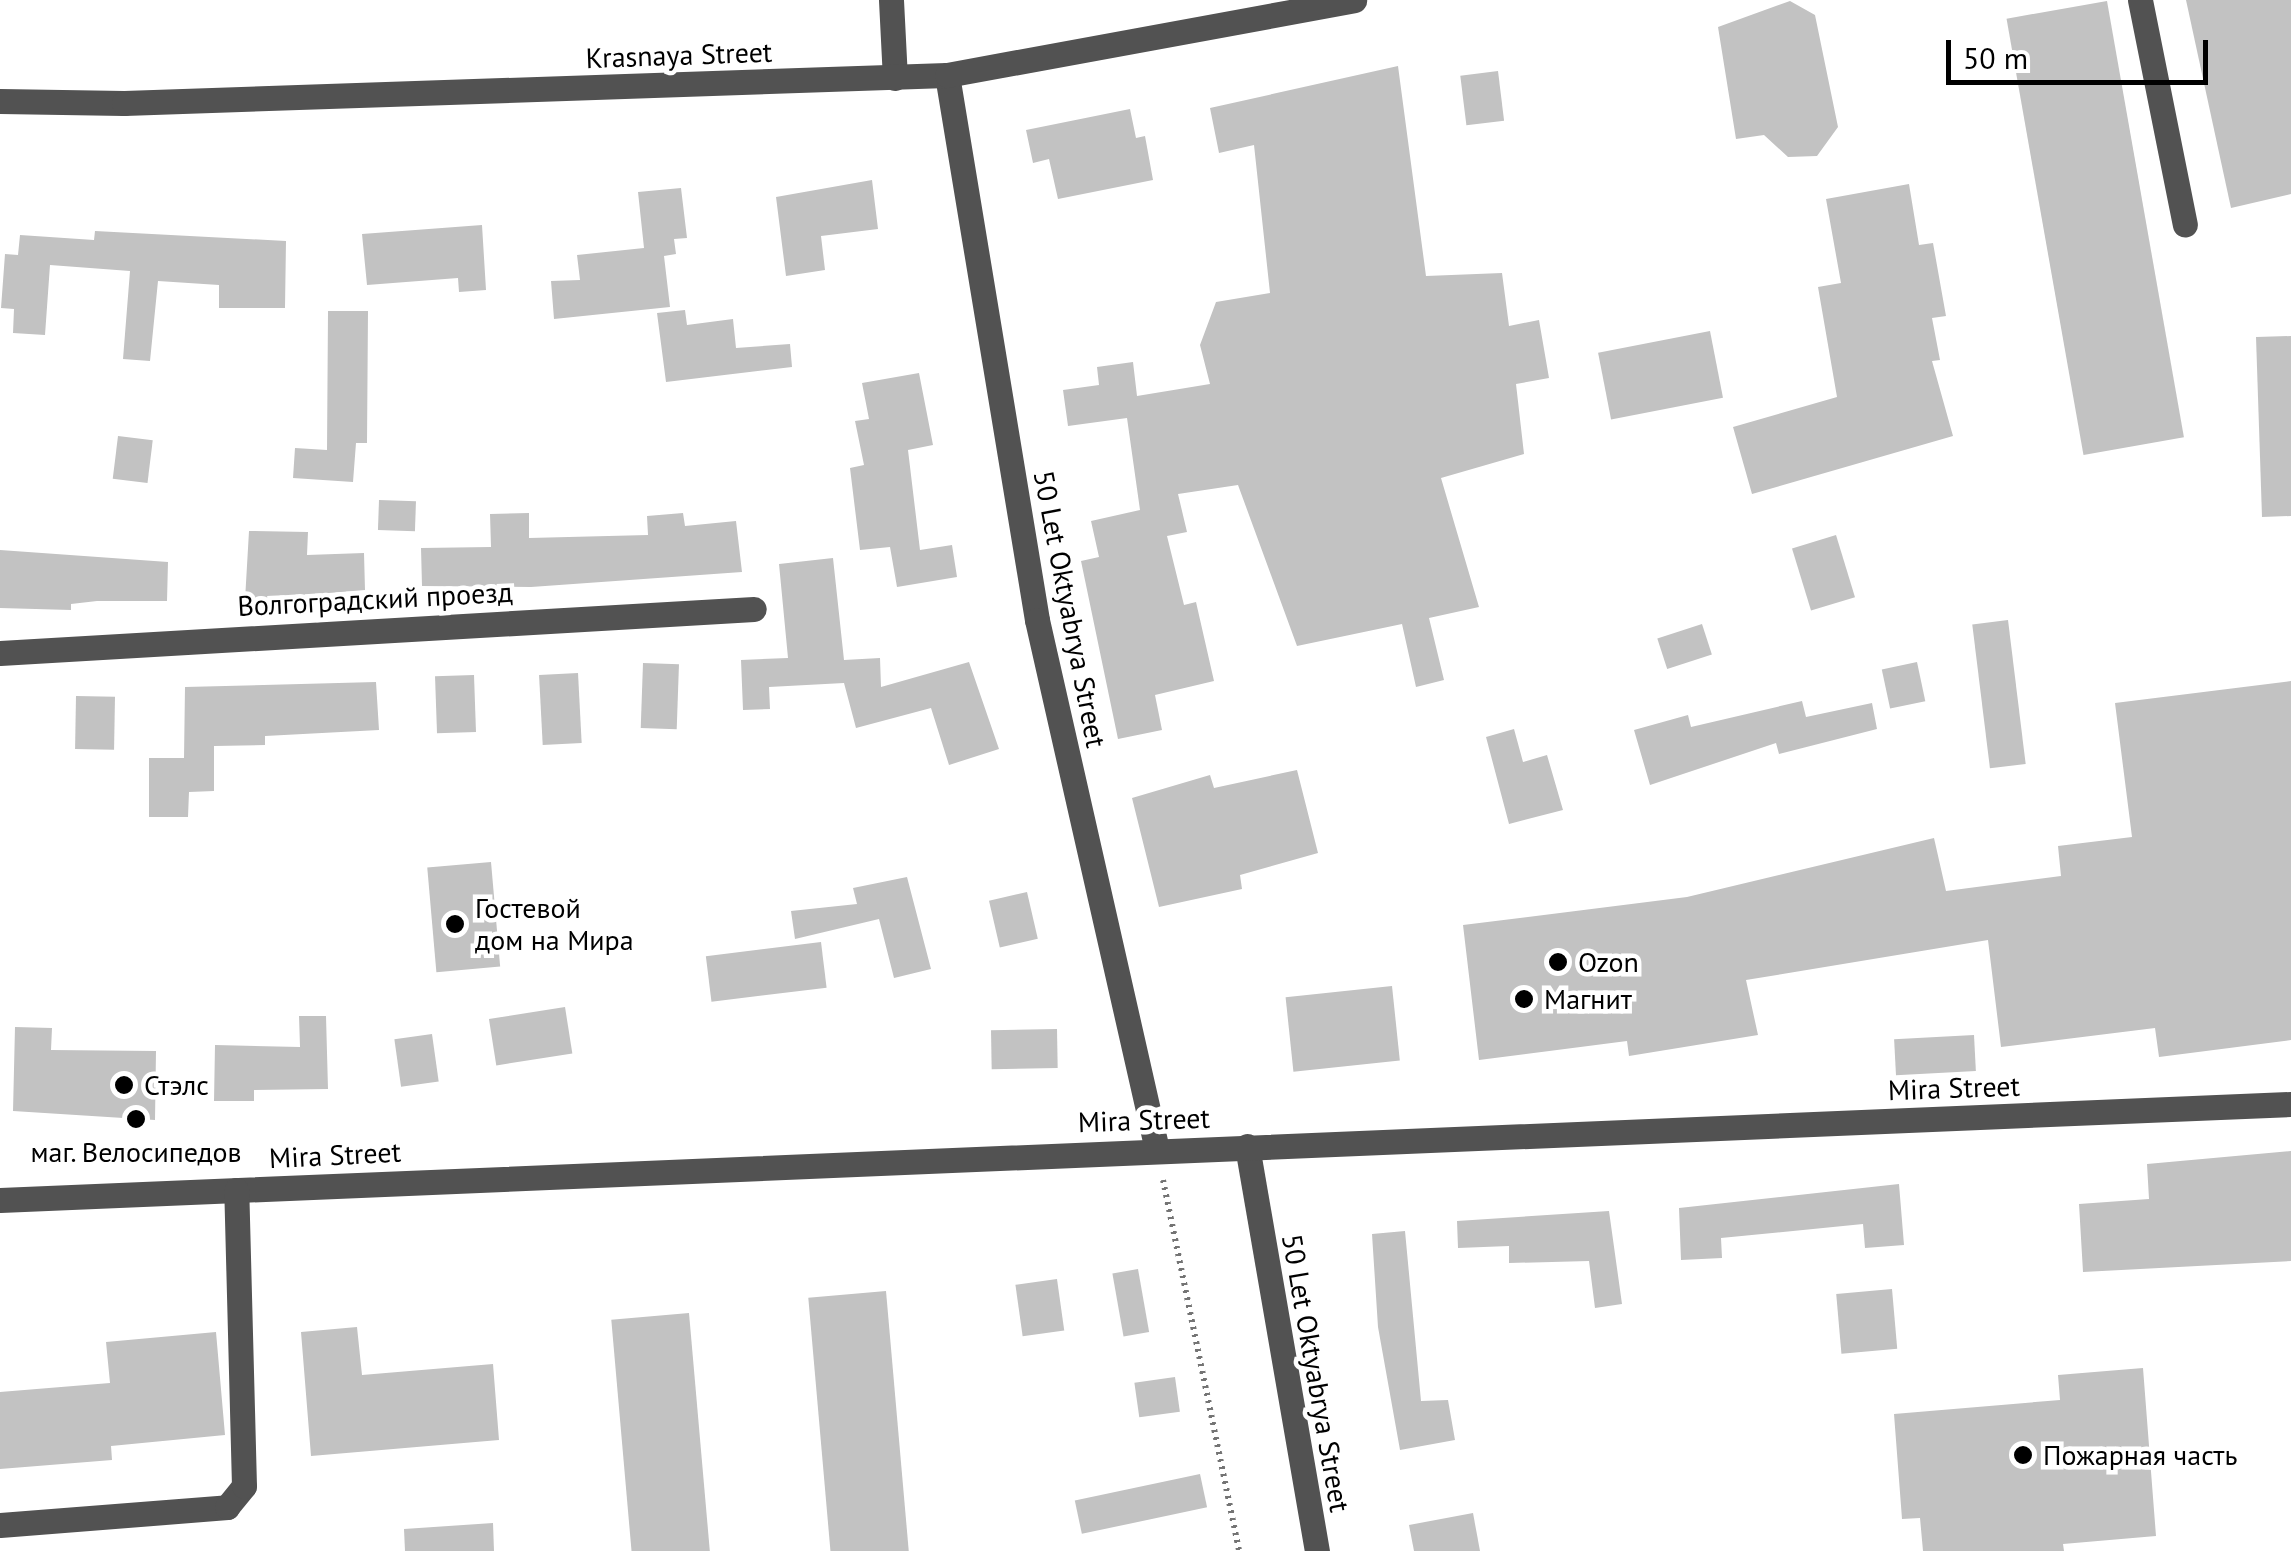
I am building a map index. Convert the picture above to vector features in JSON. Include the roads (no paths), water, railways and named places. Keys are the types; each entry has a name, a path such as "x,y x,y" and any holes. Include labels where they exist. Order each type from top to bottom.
{"street":[{"path":"891,0 895,78"},
{"name":"Krasnaya Street","path":"0,101 947,75 1354,0"},
{"path":"2140,0 2185,225"},
{"name":"50 Let Oktyabrya Street","path":"947,75 1038,620 1157,1150"},
{"name":"Волгоградский проезд","path":"0,653 754,609"},
{"name":"Mira Street","path":"0,1200 2291,1104"},
{"name":"50 Let Oktyabrya Street","path":"1247,1146 1316,1551"},
{"path":"0,1525 227,1507 244,1486 236,1190"}],"place":[{"name":"Гостевой дом на Мира","path":"455,924"},
{"name":"Ozon","path":"1558,962"},
{"name":"Магнит","path":"1524,999"},
{"name":"Стэлс","path":"124,1085"},
{"name":"маг. Велосипедов","path":"136,1119"},
{"name":"Пожарная часть","path":"2023,1455"}]}
